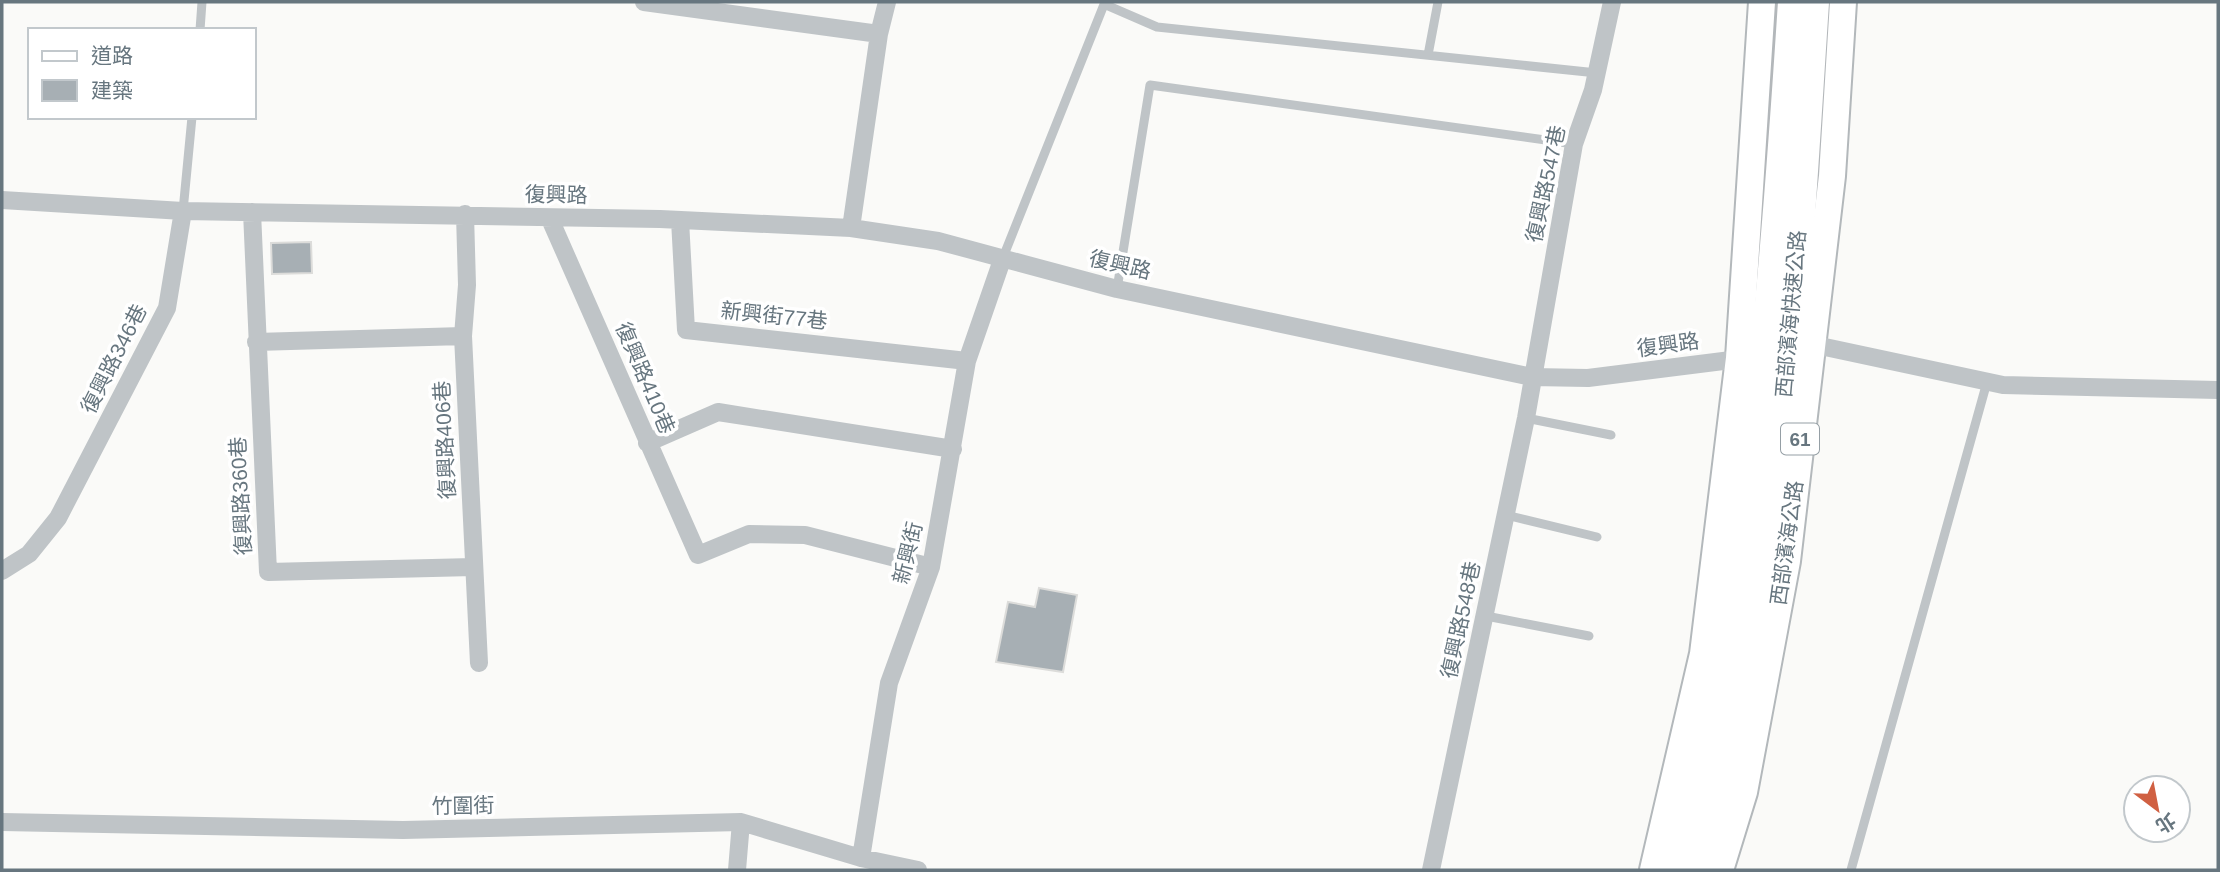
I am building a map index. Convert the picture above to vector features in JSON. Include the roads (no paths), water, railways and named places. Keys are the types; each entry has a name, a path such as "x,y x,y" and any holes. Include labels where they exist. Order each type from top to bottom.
{"highway":[{"name":"西部濱海快速公路","path":"1774,357 1792,2"},
{"name":"西部濱海快速公路","path":"1694,866 1729,620 1774,357 1815,2"}],"main road":[{"name":"西部濱海公路","path":"1694,866 1745,792 1787,561 1774,357 1762,2"},
{"name":"西部濱海公路","path":"1653,870 1774,357 1832,176 1843,2"}],"street":[{"path":"644,2 879,34"},
{"path":"851,228 879,34 887,2"},
{"name":"復興路547巷","path":"1532,377 1574,144 1597,73 1612,2"},
{"name":"復興路","path":"2,200 183,211 680,220 851,228 938,241 1117,289 1532,377 1588,379 1774,357 1825,347 2003,385 2218,390"},
{"name":"復興路346巷","path":"2,571 29,554 58,518 167,308 183,211"},
{"name":"復興路360巷","path":"252,212 268,572 473,567"},
{"name":"復興路406巷","path":"465,215 467,285 463,336 479,663"},
{"name":"復興路410巷","path":"550,219 698,555 749,534 805,535 931,567"},
{"name":"新興街77巷","path":"680,220 686,330 967,361"},
{"name":"新興街","path":"861,858 889,683 931,567 967,361 1002,260"},
{"path":"256,342 463,336"},
{"name":"復興路548巷","path":"1431,870 1486,616 1532,377"},
{"path":"647,443 718,412 953,449"},
{"name":"竹圍街","path":"2,822 403,830 741,822 861,858 918,870"},
{"path":"737,870 741,822"}],"lane":[{"path":"200,28 202,2"},
{"path":"1428,55 1438,2"},
{"path":"1002,260 1104,3 1157,27 1597,73"},
{"path":"1117,289 1150,85 1574,144"},
{"path":"183,211 192,119"},
{"path":"1851,870 1987,382"},
{"path":"1526,418 1611,435"},
{"path":"1506,515 1597,537"},
{"path":"1486,616 1588,636"}]}
